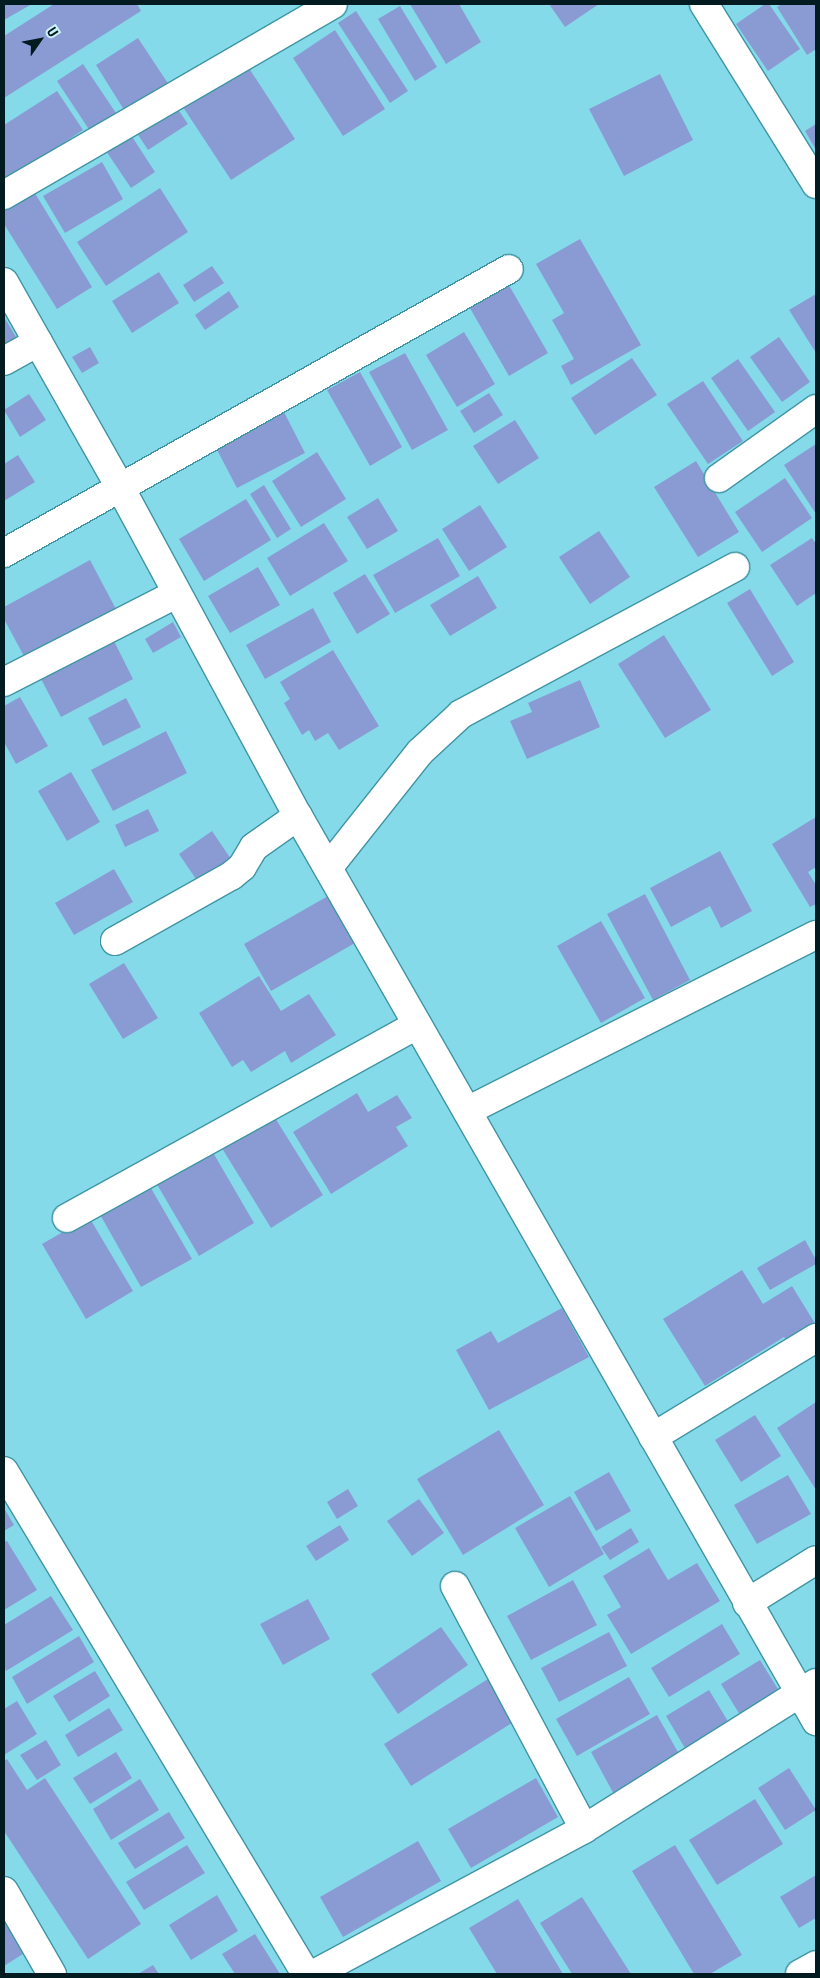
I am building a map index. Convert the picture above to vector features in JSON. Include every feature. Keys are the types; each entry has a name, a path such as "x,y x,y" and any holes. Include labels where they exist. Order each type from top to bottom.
{"street":[{"path":"4,195 333,4"},
{"path":"704,4 813,178"},
{"path":"4,554 509,269"},
{"path":"4,282 121,489 300,821 417,1026 467,1110 747,1602 808,1687 816,1721"},
{"path":"4,361 38,342"},
{"path":"719,478 816,409"},
{"path":"323,860 420,752 460,714 735,567"},
{"path":"4,682 176,594"},
{"path":"115,941 231,876 242,867 254,847 300,821"},
{"path":"467,1110 816,935"},
{"path":"67,1218 417,1026"},
{"path":"653,1437 816,1338"},
{"path":"4,1471 306,1974"},
{"path":"747,1602 816,1560"},
{"path":"455,1586 584,1829"},
{"path":"314,1974 584,1829 808,1687"},
{"path":"4,1891 52,1974"},
{"path":"800,1974 816,1965"}],"building":[{"path":"4,4 32,4 4,20"},
{"path":"54,4 137,4 141,11 4,98 4,36"},
{"path":"410,4 459,4 481,42 446,64"},
{"path":"549,4 599,4 565,27"},
{"path":"765,4 769,4 800,49 768,71 736,24"},
{"path":"782,4 816,4 816,49 807,55 777,7"},
{"path":"400,6 437,67 415,81 378,19"},
{"path":"356,11 408,91 390,103 338,23"},
{"path":"335,30 385,109 343,136 293,58"},
{"path":"138,38 169,85 126,113 96,65"},
{"path":"83,64 118,116 92,134 57,81"},
{"path":"247,65 295,139 231,180 183,107"},
{"path":"660,74 693,140 624,176 589,109"},
{"path":"57,91 83,130 4,182 4,125"},
{"path":"175,105 188,124 148,150 135,130"},
{"path":"816,124 816,150 805,131"},
{"path":"129,132 155,172 131,188 104,148"},
{"path":"102,162 123,199 65,233 43,196"},
{"path":"160,188 188,232 106,286 77,242"},
{"path":"33,190 92,287 57,309 4,224 4,208"},
{"path":"580,239 641,345 571,385 561,366 574,359 552,320 564,313 536,264"},
{"path":"212,266 224,283 194,302 183,285"},
{"path":"159,272 179,303 132,333 112,301"},
{"path":"506,280 548,353 509,376 467,303"},
{"path":"229,291 239,307 205,330 195,315"},
{"path":"816,294 816,353 789,310"},
{"path":"4,317 16,337 4,345"},
{"path":"464,332 495,384 457,407 426,355"},
{"path":"779,337 810,382 782,402 750,357"},
{"path":"90,347 99,363 82,373 72,357"},
{"path":"405,353 448,430 412,450 369,372"},
{"path":"632,358 657,395 595,435 571,398"},
{"path":"738,359 775,412 748,431 711,378"},
{"path":"360,372 402,447 370,466 327,390"},
{"path":"703,381 743,441 708,464 667,404"},
{"path":"489,393 503,415 474,433 460,411"},
{"path":"29,394 46,420 20,437 4,410"},
{"path":"284,412 305,453 237,488 216,448"},
{"path":"515,420 539,458 498,484 473,446"},
{"path":"816,444 816,514 784,465"},
{"path":"317,452 346,499 301,527 272,481"},
{"path":"18,455 35,482 4,501 4,464"},
{"path":"696,461 739,532 698,557 654,487"},
{"path":"785,478 812,518 762,552 735,512"},
{"path":"264,485 291,529 277,538 250,494"},
{"path":"378,498 398,531 367,549 347,517"},
{"path":"246,499 271,540 204,581 179,539"},
{"path":"480,505 507,547 469,571 442,529"},
{"path":"324,523 348,561 290,596 267,558"},
{"path":"599,531 630,577 590,604 559,557"},
{"path":"438,538 460,576 395,613 373,575"},
{"path":"812,538 816,544 816,593 797,606 770,565"},
{"path":"90,560 117,611 26,660 4,619 4,607"},
{"path":"258,567 280,605 230,633 208,596"},
{"path":"365,574 390,614 357,634 333,593"},
{"path":"478,576 497,608 450,636 430,605"},
{"path":"750,589 794,662 772,676 727,603"},
{"path":"313,608 331,642 265,679 246,645"},
{"path":"173,622 181,637 153,653 145,639"},
{"path":"664,635 711,710 665,738 618,664"},
{"path":"114,641 133,679 61,717 41,679"},
{"path":"333,650 379,726 339,750 328,733 315,741 309,730 302,735 284,703 290,699 280,682"},
{"path":"580,680 600,727 527,759 510,721 532,712 528,703"},
{"path":"20,697 48,746 16,764 4,742 4,706"},
{"path":"126,698 141,727 103,746 88,718"},
{"path":"166,731 187,773 113,811 91,770"},
{"path":"71,772 100,822 67,841 38,791"},
{"path":"148,809 159,831 125,847 115,825"},
{"path":"816,817 816,867 808,872 816,885 816,904 810,907 772,844"},
{"path":"212,831 233,862 200,885 179,854"},
{"path":"720,851 752,911 721,928 710,906 671,927 650,888"},
{"path":"114,869 133,902 74,935 55,903"},
{"path":"645,894 690,980 653,1000 607,914"},
{"path":"328,896 355,943 271,991 244,944"},
{"path":"601,921 645,998 601,1023 557,946"},
{"path":"124,963 158,1018 123,1039 89,984"},
{"path":"259,976 281,1011 309,994 336,1035 291,1063 285,1051 251,1072 243,1060 232,1067 199,1013"},
{"path":"357,1093 368,1112 397,1095 412,1118 396,1127 408,1146 331,1194 293,1132"},
{"path":"272,1113 323,1195 271,1228 220,1145"},
{"path":"211,1149 254,1223 199,1256 155,1181"},
{"path":"148,1183 192,1259 141,1287 98,1211"},
{"path":"89,1217 133,1291 86,1319 42,1244"},
{"path":"805,1240 816,1260 816,1264 770,1290 757,1268"},
{"path":"742,1270 763,1304 792,1286 816,1325 791,1348 784,1337 705,1386 663,1319"},
{"path":"562,1308 589,1357 489,1410 456,1350 491,1331 498,1343"},
{"path":"816,1402 816,1490 777,1428"},
{"path":"755,1415 781,1456 741,1482 715,1440"},
{"path":"499,1430 544,1505 463,1555 417,1479"},
{"path":"609,1472 631,1511 596,1531 574,1492"},
{"path":"788,1475 811,1514 757,1544 734,1505"},
{"path":"348,1489 358,1506 337,1519 327,1502"},
{"path":"570,1496 604,1554 549,1587 515,1528"},
{"path":"419,1499 444,1533 412,1556 387,1521"},
{"path":"4,1508 14,1525 4,1531"},
{"path":"340,1525 349,1540 316,1561 306,1546"},
{"path":"631,1528 639,1542 610,1560 601,1547"},
{"path":"7,1541 37,1590 4,1610 4,1542"},
{"path":"649,1548 668,1580 697,1563 720,1601 631,1654 607,1615 621,1607 603,1576"},
{"path":"573,1580 597,1625 531,1660 507,1616"},
{"path":"51,1596 73,1630 6,1671 4,1667 4,1625"},
{"path":"308,1599 330,1639 283,1665 260,1624"},
{"path":"722,1624 740,1654 669,1697 651,1668"},
{"path":"441,1627 468,1665 398,1714 371,1674"},
{"path":"609,1632 627,1666 559,1702 541,1668"},
{"path":"79,1636 94,1662 27,1704 12,1677"},
{"path":"760,1660 784,1699 745,1723 721,1684"},
{"path":"95,1671 110,1696 69,1722 53,1696"},
{"path":"629,1677 650,1714 577,1756 556,1719"},
{"path":"488,1679 515,1721 411,1786 384,1744"},
{"path":"709,1690 732,1728 689,1755 666,1716"},
{"path":"17,1701 37,1734 4,1755 4,1709"},
{"path":"109,1708 123,1730 78,1757 65,1735"},
{"path":"657,1715 683,1761 616,1798 591,1752"},
{"path":"46,1740 61,1765 37,1780 20,1755"},
{"path":"116,1752 132,1778 90,1804 73,1778"},
{"path":"7,1759 27,1790 45,1778 141,1924 88,1959 4,1831 4,1761"},
{"path":"789,1768 816,1810 785,1830 758,1788"},
{"path":"536,1778 558,1817 471,1868 448,1829"},
{"path":"140,1779 159,1810 111,1840 93,1809"},
{"path":"755,1799 783,1844 717,1885 689,1840"},
{"path":"169,1812 185,1838 135,1869 118,1843"},
{"path":"418,1841 441,1881 343,1937 320,1897"},
{"path":"187,1845 205,1873 144,1910 126,1882"},
{"path":"675,1845 742,1955 710,1974 694,1974 632,1871"},
{"path":"816,1875 816,1918 799,1928 780,1897"},
{"path":"217,1895 238,1931 191,1960 169,1925"},
{"path":"582,1897 631,1974 572,1974 540,1923"},
{"path":"518,1899 563,1974 497,1974 469,1928"},
{"path":"4,1917 26,1952 4,1966"},
{"path":"255,1934 280,1974 235,1974 222,1954"},
{"path":"153,1965 159,1974 138,1974"}]}
